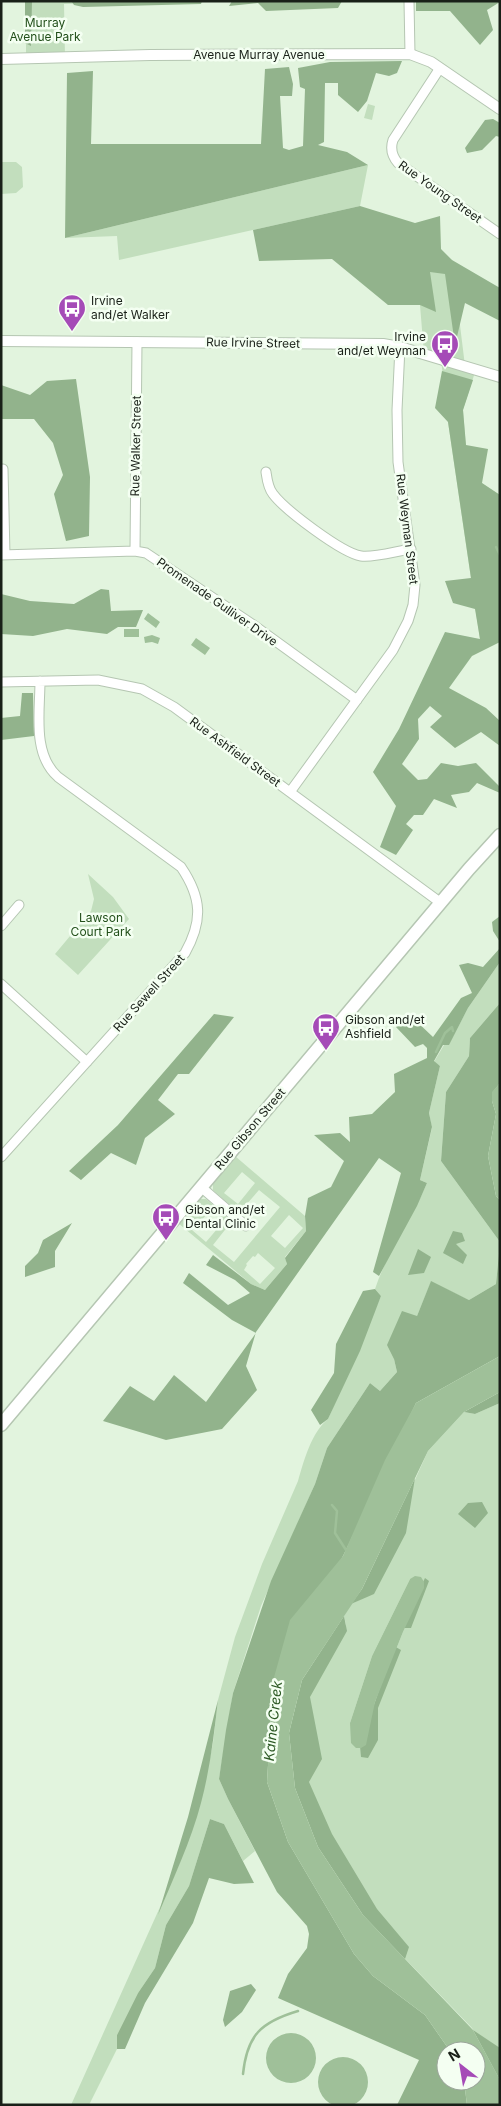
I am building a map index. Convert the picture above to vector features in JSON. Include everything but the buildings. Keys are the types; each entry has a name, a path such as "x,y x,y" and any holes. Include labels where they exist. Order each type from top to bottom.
{"main road":[{"name":"Rue Gibson Street","path":"1,1425 441,902 500,836"}],"street":[{"path":"408,1 410,54"},
{"name":"Avenue Murray Avenue","path":"1,59 150,55 410,54 421,57 440,68 500,109"},
{"name":"Rue Young Street","path":"440,68 393,140 391,146 392,155 398,163 500,234"},
{"name":"Rue Irvine Street","path":"1,341 383,344 400,347 500,377"},
{"name":"Rue Walker Street","path":"135,551 138,342"},
{"name":"Rue Weyman Street","path":"290,792 393,650 408,621 413,605 415,585 398,462 397,402 400,347"},
{"path":"3,555 4,469"},
{"path":"266,472 272,493 291,511 348,552 363,556 411,549"},
{"name":"Promenade Gulliver Drive","path":"3,555 135,551 146,553 252,624 356,700"},
{"name":"Rue Ashfield Street","path":"1,682 98,680 142,690 174,707 441,902"},
{"name":"Rue Sewell Street","path":"1,1157 185,953 197,926 196,895 190,880 181,867 51,771 42,755 40,681"},
{"path":"1,926 18,906"},
{"path":"1,984 87,1062"},
{"path":"201,1187 246,1226"}],"green space":[{"name":"Murray Avenue Park","path":"26,1 175,2 64,4 65,57 26,58"},
{"path":"368,104 375,106 372,120 364,118"},
{"path":"1,162 16,162 22,167 23,187 16,193 1,194"},
{"path":"368,165 360,206 119,260 117,236 65,238"},
{"path":"427,247 452,260 465,366 476,369 463,410 468,474 500,495 480,640 448,422 441,359 424,354 420,305"},
{"name":"Lawson Court Park","path":"88,874 113,897 129,919 78,975 55,954 91,911 94,899"},
{"path":"500,962 500,1003 470,1038 469,1056 446,1092 441,1161 500,1242 496,1284 469,1300 431,1282 417,1316 394,1359 397,1372 380,1391 370,1383 327,1448 315,1484 261,1606 233,1693 219,1779 255,1851 243,1861 224,1824 210,1819 189,1886 166,1925 155,1968 138,1993 117,2035 117,2049 89,2105 71,2105 178,1867 200,1805 213,1743 218,1700 235,1637 262,1564 298,1481 309,1448 317,1432 328,1419 381,1296 375,1289 380,1275 427,1183 420,1180 432,1128 429,1113 440,1066 434,1062 444,1045 449,1044 468,1008"},
{"path":"235,1156 305,1216 306,1231 285,1257 287,1264 265,1290 251,1284 178,1223 198,1199 206,1199 232,1221 213,1245 234,1262 280,1207 259,1190 239,1213 213,1190 213,1182","holes":["242,1172 255,1183 238,1204 224,1193","211,1210 224,1221 206,1242 192,1230","289,1215 303,1228 285,1248 271,1236","258,1253 275,1268 260,1284 244,1270 246,1264 253,1256 255,1257"]},
{"path":"500,1403 500,2081 486,2054 486,2041 479,2041 472,2028 363,1915 314,1810 306,1766 305,1695 346,1625 344,1616 351,1604 361,1599 428,1451 464,1412 475,1414","holes":["410,1579 424,1588 403,1632 375,1702 350,1723 372,1656"]}],"shaded area":[{"path":"25,1 32,1 31,46 25,43"},
{"path":"202,1 201,4 83,7 74,5 72,2"},
{"path":"232,1 342,1 338,8 266,11 258,3 229,6"},
{"path":"416,1 500,2 487,10 493,30 480,45 450,11 416,11"},
{"path":"402,61 397,73 389,76 376,73 367,101 358,112 338,95 338,83 325,83 324,142 318,145 347,152 368,165 65,238 67,73 93,71 91,144 261,144 265,69 289,67 293,84 292,96 280,96 283,148 289,150 303,146 305,89 300,87 298,68 330,62"},
{"path":"493,119 500,123 500,137 496,136 482,150 467,153 465,148 485,120"},
{"path":"360,206 415,223 440,216 441,249 452,260 500,288 500,321 465,303 455,345 445,274 430,272 436,312 420,305 388,305 332,259 259,261 253,230"},
{"path":"442,371 473,380 463,410 466,445 488,449 482,483 500,495 500,642 472,656 449,688 486,708 500,721 500,746 481,732 455,748 430,727 442,716 430,706 418,719 419,739 402,764 418,780 427,779 441,763 458,766 476,763 500,787 500,793 477,783 469,792 451,795 457,808 434,799 423,815 414,815 406,824 413,830 396,855 380,847 396,806 373,772 399,729 445,632 480,639 475,609 453,603 445,581 471,578 448,422 435,408"},
{"path":"76,379 90,477 89,536 66,541 54,494 63,475 53,443 34,419 1,419 1,385 30,395 47,381"},
{"path":"101,589 109,590 111,611 143,610 136,627 118,627 107,634 67,629 33,636 1,634 1,594 30,601 74,604"},
{"path":"22,693 33,693 34,736 1,740 1,718 20,716"},
{"path":"500,916 500,942 493,931 492,922"},
{"path":"500,948 500,962 468,1008 449,1045 443,1045 434,1061 440,1066 429,1113 432,1127 420,1180 427,1183 417,1206 379,1276 373,1272 401,1173 379,1158 256,1333 232,1320 183,1283 189,1273 228,1305 250,1293 235,1280 206,1265 213,1255 251,1284 265,1290 287,1264 285,1258 306,1231 305,1216 308,1198 331,1187 344,1161 314,1135 340,1133 350,1142 349,1117 372,1114 395,1092 394,1074 427,1058 427,1048 423,1044 415,1047 396,1027 405,1016 414,1019 433,1037 461,998 472,993 459,965 468,963 483,967"},
{"path":"500,1003 500,1083 492,1093 496,1114 488,1156 496,1196 500,1200 500,1242 441,1161 446,1092 469,1056 470,1038"},
{"path":"214,1014 234,1017 189,1074 178,1074 158,1100 175,1114 145,1138 136,1165 111,1153 81,1180 69,1171 118,1125"},
{"path":"72,1223 55,1251 55,1267 25,1277 25,1266 38,1253 43,1240"},
{"path":"453,1231 462,1233 465,1241 456,1244 467,1255 463,1264 443,1253"},
{"path":"500,1243 500,1356 416,1403 343,1556 273,1681 267,1782 288,1842 354,1954 373,1976 425,2015 443,2041 436,2041 436,2091 465,2091 467,2105 397,2105 419,2060 278,1998 288,1974 307,1948 309,1934 307,1926 277,1892 219,1779 233,1693 271,1581 315,1484 327,1448 370,1383 380,1391 397,1372 394,1359 387,1345 402,1311 417,1316 431,1281 469,1300 496,1284"},
{"path":"418,1249 431,1257 424,1273 408,1275"},
{"path":"375,1289 381,1296 360,1351 328,1419 320,1425 311,1410 334,1373 336,1344 363,1291"},
{"path":"256,1334 246,1366 257,1390 222,1429 166,1440 103,1421 130,1386 154,1401 174,1375 206,1402"},
{"path":"500,1392 500,1403 475,1414 464,1412"},
{"path":"415,1478 406,1533 374,1594 351,1604 362,1589"},
{"path":"482,1502 488,1513 475,1528 458,1514 468,1503"},
{"path":"425,1578 429,1581 411,1628 401,1628"},
{"path":"344,1616 347,1631 310,1697 322,1759 309,1782 332,1834 377,1909 409,1947 405,1959 363,1915 318,1847 295,1788 289,1733 302,1680"},
{"path":"394,1646 401,1650 378,1708 378,1740 368,1758 361,1757 360,1746"},
{"path":"218,1700 209,1765 201,1803 187,1846 158,1915 188,1817"},
{"path":"210,1819 224,1824 254,1883 234,1884 209,1878 193,1923 145,2003 125,2049 117,2049 117,2035 138,1993 155,1968 166,1925 189,1886"},
{"path":"251,1984 256,1990 242,2012 225,2027 223,2020 230,1991"},
{"path":"473,2030 500,2048 500,2080 486,2054 486,2041 479,2041"}],"water":[{"path":"148,613 160,622 156,628 144,619"},
{"path":"124,629 139,629 139,637 124,637"},
{"path":"152,635 160,638 158,644 152,642 145,643 144,637"},
{"path":"196,638 210,648 205,655 191,645"},
{"path":"500,1083 500,1200 496,1196 488,1156 496,1114 492,1101 492,1092"},
{"name":"Kaine Creek","path":"500,1356 500,1392 464,1412 428,1451 362,1589 302,1680 289,1733 295,1788 318,1847 363,1915 473,2030 479,2041 443,2041 425,2015 373,1976 354,1954 288,1842 267,1782 273,1681 290,1620 343,1556 385,1460 416,1403"},
{"path":"415,1576 421,1577 424,1582 424,1588 403,1632 375,1702 366,1745 356,1748 351,1743 350,1723 372,1656 410,1579"},
{"path":"286,2033 296,2033 309,2040 316,2053 316,2063 309,2076 296,2083 286,2083 277,2079 270,2072 266,2063 266,2053 270,2044 277,2037"},
{"path":"486,2054 500,2080 500,2105 467,2105 465,2091 486,2091"},
{"path":"343,2057 361,2064 368,2082 361,2100 343,2107 325,2100 318,2082 325,2064"}],"waterway":[{"path":"496,547 500,555"},
{"path":"436,1052 445,1033 452,1027 453,1031"},
{"path":"332,1505 337,1511 335,1533 346,1550"},
{"path":"243,2074 248,2049 258,2032 274,2020 298,2011"}],"place":[{"name":"Irvine and/et Walker","path":"72,332"},
{"name":"Irvine and/et Weyman","path":"445,368"},
{"name":"Gibson and/et Ashfield","path":"326,1051"},
{"name":"Gibson and/et Dental Clinic","path":"166,1241"}]}
